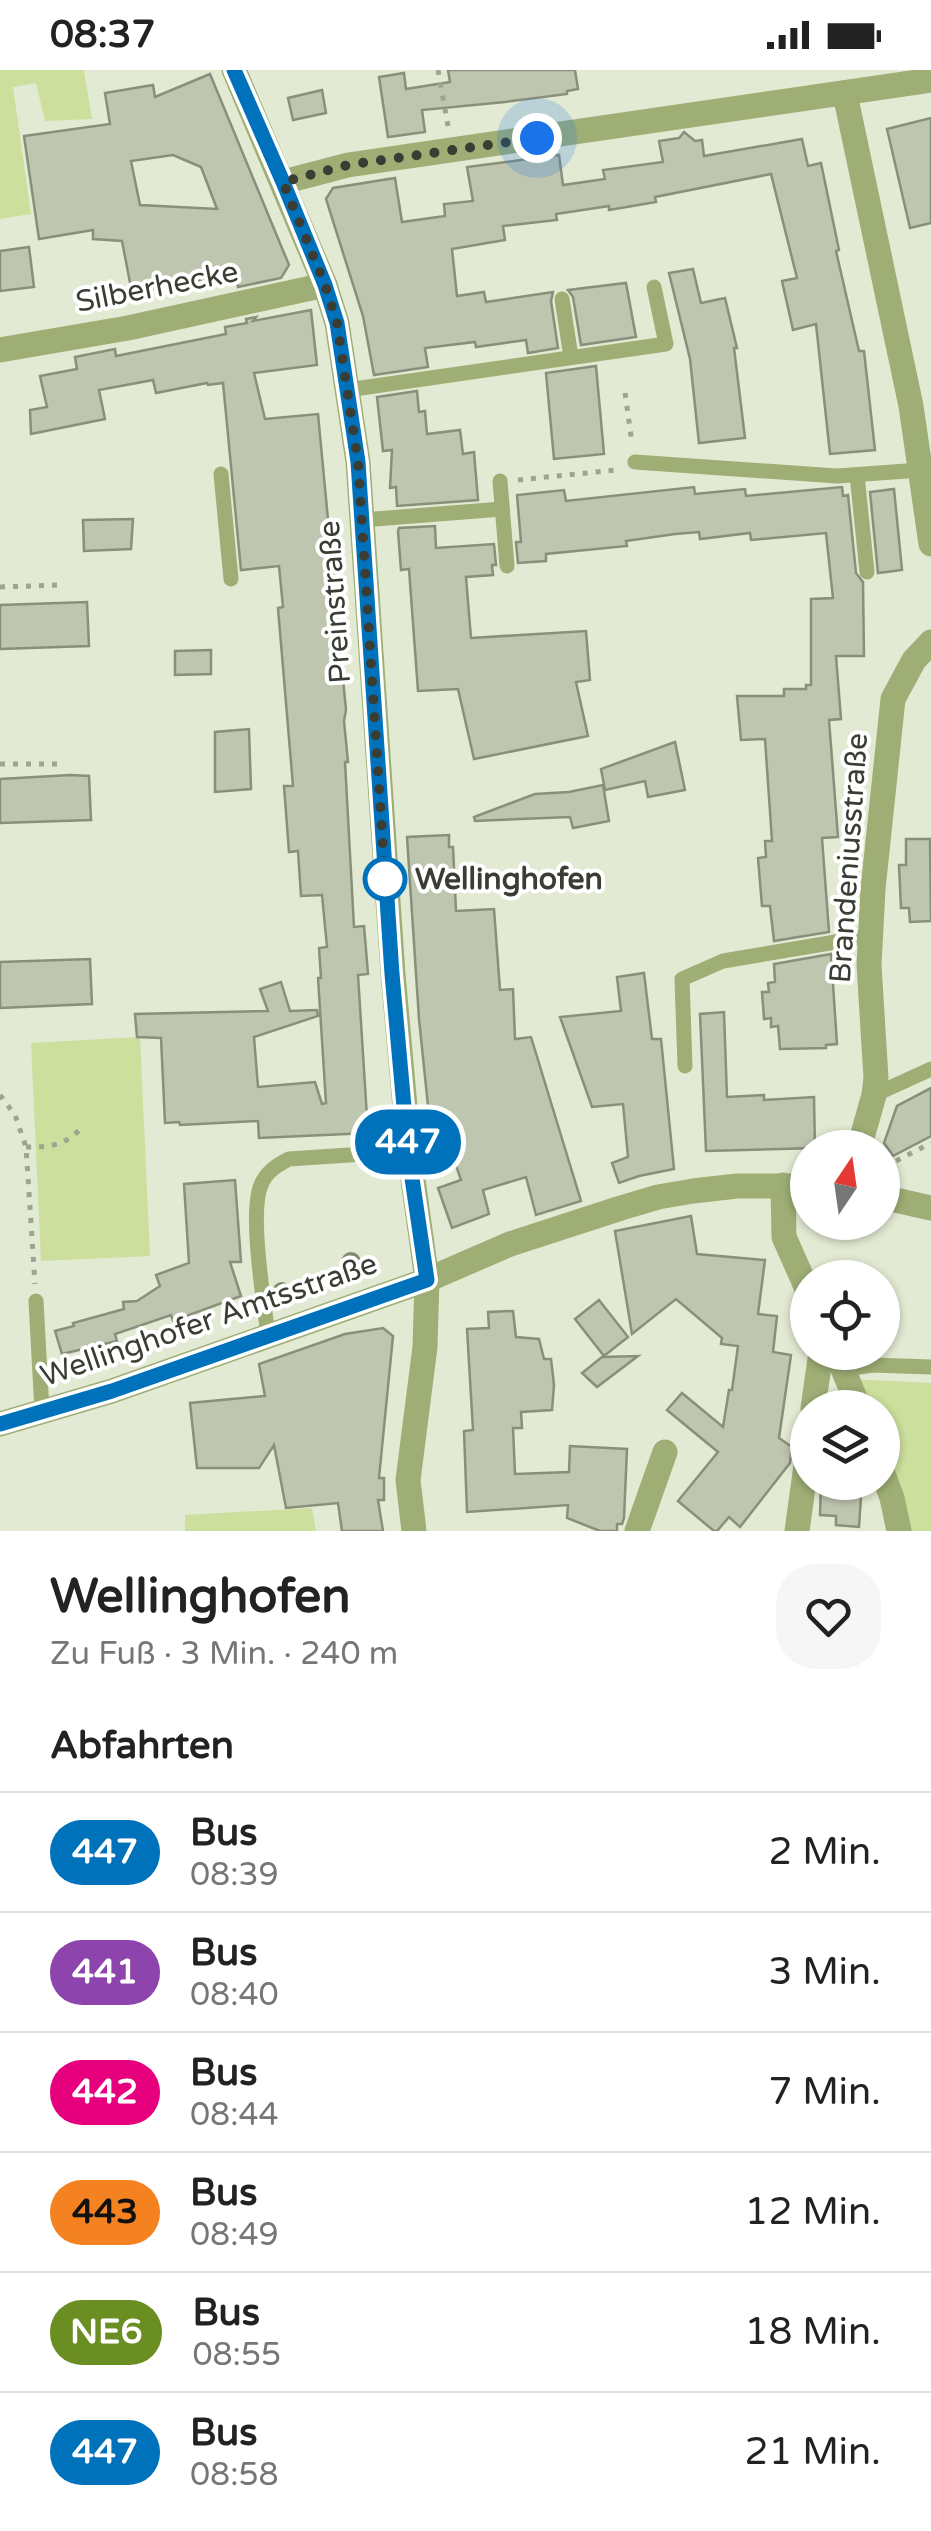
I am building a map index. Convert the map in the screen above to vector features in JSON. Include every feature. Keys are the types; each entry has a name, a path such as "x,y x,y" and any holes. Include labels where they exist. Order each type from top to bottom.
{"street":[{"name":"Preinstraße","path":"234,70 325,285 337,323 358,462 392,974 408,1151 427,1280 425,1347 408,1480 414,1531"},
{"path":"283,182 348,165 931,80"},
{"path":"845,94 911,406 931,544"},
{"name":"Silberhecke","path":"0,350 128,328 325,285"},
{"name":"Brandeniusstraße","path":"864,1130 876,1078 870,965 872,889 893,699 914,660 931,642"},
{"name":"Wellinghofer Amtsstraße","path":"0,1424 112,1391 427,1280 510,1244 658,1197 737,1186 790,1185"},
{"path":"900,1192 931,1208"},
{"path":"790,1209 784,1237 794,1260"},
{"path":"636,1531 666,1452"},
{"path":"797,1531 801,1500"},
{"path":"892,1500 899,1531"}],"lane":[{"path":"347,390 666,344 654,288"},
{"path":"562,299 571,357"},
{"path":"634,462 837,476 921,470"},
{"path":"221,474 231,579"},
{"path":"857,475 867,572"},
{"path":"500,481 507,566"},
{"path":"362,520 502,509"},
{"path":"685,1066 682,980 723,962 870,936"},
{"path":"874,1095 931,1068"},
{"path":"268,1335 257,1213 260,1185 274,1166 289,1158 408,1151"},
{"path":"36,1301 42,1412"},
{"path":"900,1366 931,1367"}],"path":[{"path":"438,70 452,151"},
{"path":"534,478 628,469 634,462 625,393"},
{"path":"0,587 60,586"},
{"path":"0,764 64,764"},
{"path":"0,1094 15,1115 26,1147 36,1301"},
{"path":"26,1147 67,1142 83,1127"},
{"path":"900,1159 931,1143"}],"green space":[{"path":"0,70 84,70 92,119 45,121 36,83 13,87 31,214 0,219"},
{"path":"140,1037 150,1256 41,1261 31,1043"},
{"path":"849,1379 931,1383 931,1531 904,1531 897,1500 900,1500 900,1390 854,1390"},
{"path":"312,1508 316,1531 185,1531 185,1515"}],"building":[{"path":"448,70 575,70 578,89 567,94 422,110 425,132 388,137 379,77 404,73 406,89 450,82"},
{"path":"210,74 289,265 281,278 238,287 235,273 132,293 122,241 93,239 93,230 39,239 24,136 110,124 105,93 153,85 155,97","holes":["173,155 201,167 217,209 140,205 131,161"]},
{"path":"322,90 326,113 293,120 288,98"},
{"path":"931,118 931,223 910,228 887,129"},
{"path":"684,132 695,141 702,140 704,156 802,139 808,166 821,163 839,250 836,251 859,351 864,351 875,450 830,454 816,324 793,330 782,281 797,278 771,174 655,197 656,202 556,214 557,220 503,226 505,240 452,249 457,296 484,292 486,302 553,292 558,348 528,353 526,340 476,347 475,342 425,348 428,367 374,375 363,316 326,199 333,188 395,178 402,222 445,216 444,204 473,201 467,167 559,155 563,185 605,179 603,170 663,162 659,141 679,138"},
{"path":"29,247 34,287 0,291 0,251"},
{"path":"693,269 701,303 725,298 737,348 745,438 699,443 690,359 669,273"},
{"path":"626,283 636,337 581,345 573,297 568,290"},
{"path":"311,310 317,365 254,373 265,419 318,414 346,710 354,927 364,926 368,974 358,975 368,1133 259,1138 258,1121 165,1123 161,1038 137,1037 135,1014 268,1011 260,989 281,982 290,1011 317,1010 318,1016 254,1037 258,1087 315,1082 322,1104 326,1103 318,978 319,948 327,947 322,895 301,896 298,851 289,852 284,786 293,786 278,608 283,607 279,566 241,570 223,383 156,393 153,380 99,390 105,419 31,434 30,410 47,407 40,376 77,369 75,357 115,349 116,356 226,334 225,327 247,323 246,319"},
{"path":"596,366 604,454 554,459 546,373"},
{"path":"417,391 419,412 425,411 427,434 460,430 463,454 474,452 478,500 397,506 396,487 390,488 392,450 383,451 377,397"},
{"path":"694,487 695,494 745,489 746,496 842,487 843,496 848,495 856,573 863,582 864,656 836,656 841,719 829,720 838,837 822,838 829,932 774,941 770,906 762,906 758,858 766,857 765,841 772,841 765,739 741,740 737,696 784,696 784,689 806,689 806,685 811,685 811,599 833,598 826,533 751,540 750,533 700,539 699,532 675,534 626,541 627,546 546,554 546,561 518,563 516,542 521,542 517,495 564,490 566,501"},
{"path":"894,489 902,570 878,573 870,492"},
{"path":"133,519 131,549 84,551 83,520"},
{"path":"435,526 436,548 494,544 493,575 466,577 471,638 586,631 590,680 576,682 588,736 474,759 458,689 418,691 409,569 401,570 398,531"},
{"path":"87,602 89,646 0,649 0,605"},
{"path":"211,650 211,674 175,675 175,651"},
{"path":"249,729 251,789 215,792 215,732"},
{"path":"675,742 685,790 648,797 645,781 605,790 601,769"},
{"path":"89,776 91,820 0,823 0,779"},
{"path":"603,785 609,821 573,828 570,817 475,821 474,817 535,794"},
{"path":"449,835 456,911 494,909 500,990 513,989 515,1039 531,1037 581,1201 536,1215 526,1177 483,1190 489,1214 452,1228 438,1188 461,1180 445,1133 431,1135 407,837"},
{"path":"906,839 930,839 931,921 910,922 909,908 901,908 899,865 906,865"},
{"path":"831,954 837,1044 826,1048 780,1049 778,1026 771,1027 771,1018 764,1019 762,992 769,992 768,983 775,982 774,964"},
{"path":"90,959 92,1004 0,1008 0,962"},
{"path":"644,973 652,1039 661,1039 674,1169 619,1183 612,1163 628,1157 623,1104 592,1107 560,1017 621,1011 617,977"},
{"path":"724,1012 727,1097 814,1097 815,1130 790,1130 790,1149 706,1151 700,1014"},
{"path":"931,1088 931,1136 900,1152 900,1130 889,1130 897,1106"},
{"path":"235,1180 241,1262 230,1262 241,1296 173,1321 171,1315 115,1334 117,1341 62,1354 55,1331 124,1309 123,1302 137,1301 160,1286 156,1275 189,1263 184,1184"},
{"path":"691,1216 697,1254 765,1260 758,1314 777,1316 773,1352 790,1355 779,1438 790,1446 790,1463 740,1527 729,1517 714,1531 678,1501 718,1452 667,1410 682,1393 723,1427 738,1346 721,1344 722,1338 676,1299 632,1334 615,1231"},
{"path":"599,1300 628,1337 604,1356 575,1319"},
{"path":"513,1311 516,1337 539,1339 544,1359 551,1359 554,1385 552,1410 521,1412 522,1428 513,1428 515,1474 569,1472 570,1446 627,1449 624,1518 622,1524 617,1524 617,1531 600,1531 567,1518 568,1505 467,1512 464,1431 473,1430 467,1329 489,1328 488,1312"},
{"path":"383,1328 393,1336 379,1478 384,1478 384,1500 378,1500 383,1531 342,1531 338,1503 286,1508 274,1445 259,1468 197,1468 190,1403 265,1396 259,1364 345,1334"},
{"path":"638,1356 597,1387 582,1373 602,1357"},
{"path":"820,1500 861,1500 859,1527 836,1525 836,1516 820,1515"}],"bus line":[{"name":"447","path":"0,1424 112,1391 427,1280 408,1151 392,974 358,462 337,323 325,285 234,70"}],"place":[{"name":"Wellinghofen","path":"385,879"}],"route":[{"path":"385,879 358,462 337,323 283,182 348,165 537,138"}]}
